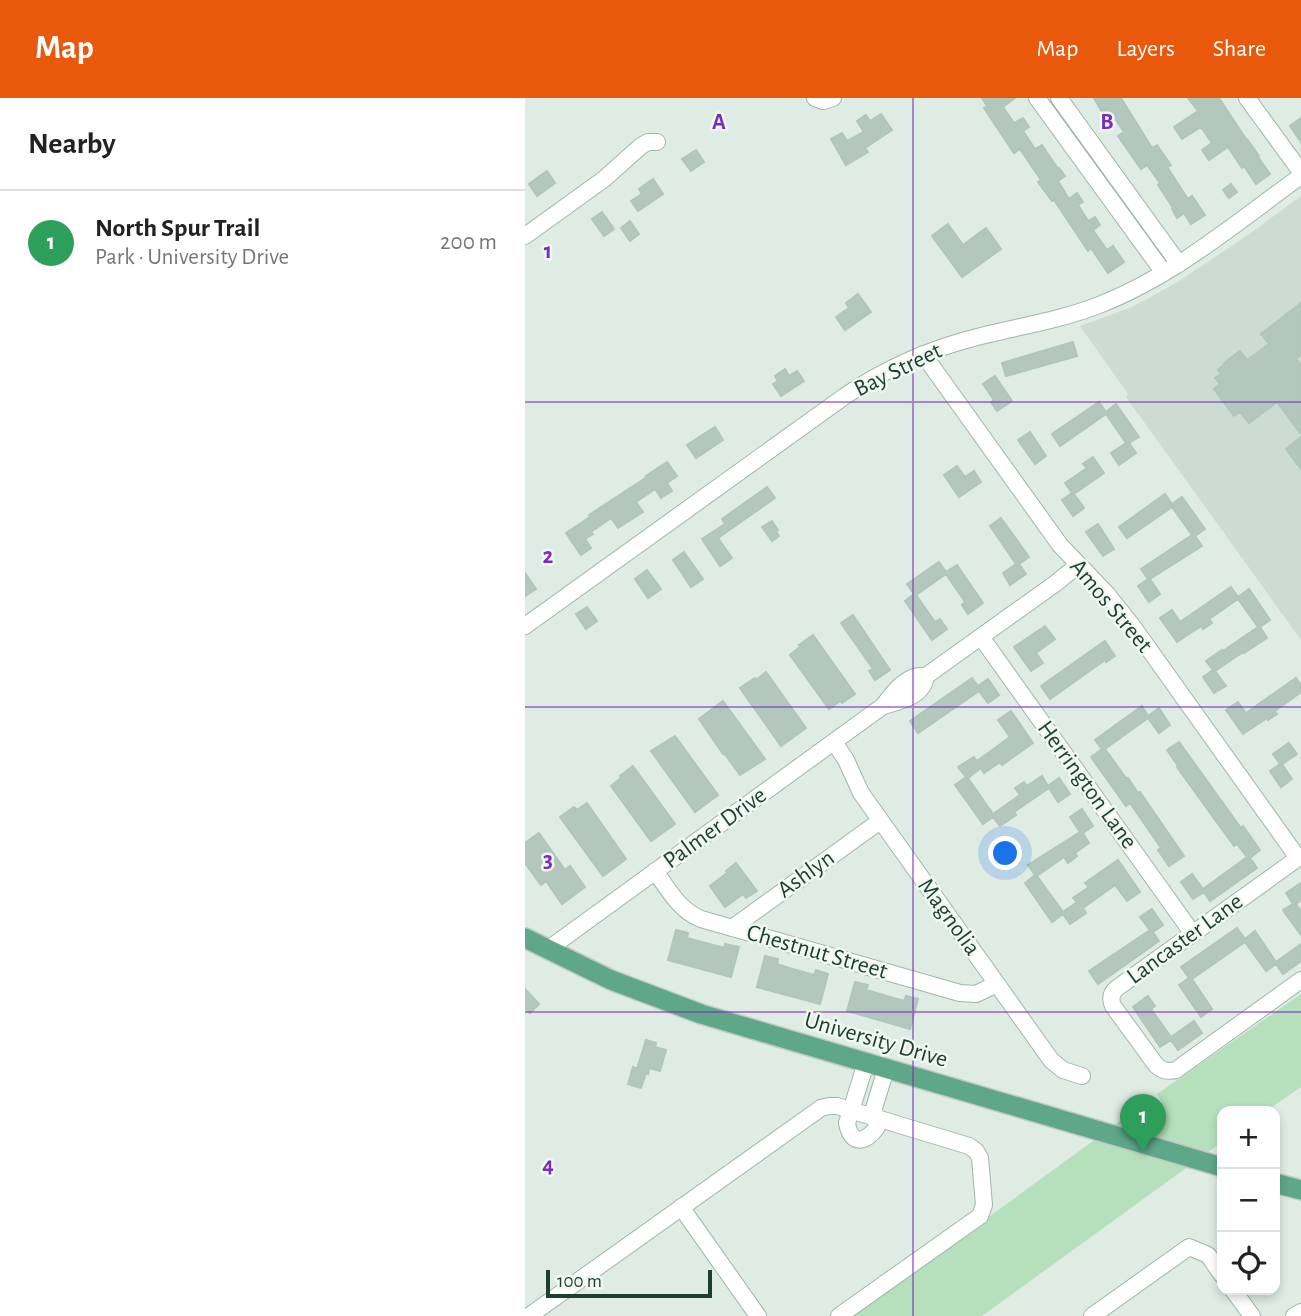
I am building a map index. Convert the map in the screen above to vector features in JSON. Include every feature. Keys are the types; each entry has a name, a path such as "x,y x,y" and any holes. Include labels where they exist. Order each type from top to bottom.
{"main road":[{"name":"University Drive","path":"533,945 676,1006 1217,1166"},
{"path":"1280,1184 1301,1190"}],"street":[{"path":"815,98 823,101 833,98"},
{"path":"1037,98 1164,273"},
{"path":"1059,98 1179,264"},
{"path":"1247,98 1301,174"},
{"path":"525,236 604,179 641,146 648,142 657,142"},
{"path":"1095,178 1109,167"},
{"name":"Bay Street","path":"525,626 845,396 890,369 923,354 981,336 1088,309 1136,289 1179,264 1301,174"},
{"name":"Amos Street","path":"923,354 1060,545 1107,594 1131,624 1300,857"},
{"name":"Palmer Drive","path":"533,945 655,871 883,706 904,700 917,692 923,686 926,676 1078,565"},
{"name":"Herrington Lane","path":"981,637 1193,934"},
{"name":"Magnolia","path":"834,742 846,760 859,790 880,821 1055,1063 1067,1072 1082,1076"},
{"name":"Ashlyn","path":"732,928 880,821"},
{"name":"Lancaster Lane","path":"1300,857 1117,988 1111,996 1113,1006 1156,1065 1168,1071 1176,1070 1301,980"},
{"name":"Chestnut Street","path":"655,871 679,904 701,919 960,993 976,994 997,984"},
{"path":"866,1063 848,1121 848,1128 856,1140 863,1140 877,1127 874,1108 886,1069"},
{"path":"529,1316 821,1108 834,1106 975,1150 980,1158 984,1209 977,1219 839,1316"},
{"path":"681,1207 758,1316"},
{"path":"1093,1316 1189,1247 1208,1255 1217,1268"},
{"path":"1237,1295 1252,1316"},
{"path":"1294,1316 1301,1312"}],"shaded area":[{"path":"1301,196 1301,640 1126,397 1128,394 1080,326 1132,307 1176,283"}],"green space":[{"path":"1301,994 1301,1087 1273,1106 1217,1106 1217,1146 982,1316 853,1316 1134,1111 1146,1114 1162,1102 1157,1094"}],"building":[{"path":"982,98 1015,98 1003,107 1014,123 1023,118 1029,127 1023,131 1035,149 1042,145 1065,176 1058,181 1069,199 1077,193 1083,202 1078,205 1088,221 1095,217 1100,225 1093,230 1107,250 1113,246 1124,262 1108,273 1091,248 1088,251 1054,200 1052,201 1038,182 1041,180 1020,149 1014,153 984,108 987,106"},
{"path":"1094,98 1121,98 1152,148 1157,145 1171,165 1167,167 1188,199 1192,196 1205,215 1191,224 1184,213 1177,218 1158,185 1160,183 1147,165 1141,169 1118,136 1124,132 1112,114 1106,119"},
{"path":"1188,98 1219,98 1270,174 1256,184 1228,147 1209,160 1202,150 1212,143 1201,127 1182,139 1174,127 1198,111"},
{"path":"881,114 892,130 865,148 868,152 846,165 831,139 842,133 847,141 864,132 857,121 866,115 870,121"},
{"path":"1301,118 1301,142 1290,126"},
{"path":"696,150 704,162 691,171 682,159"},
{"path":"547,171 555,183 537,196 529,184"},
{"path":"653,179 663,194 638,211 631,201 642,194 639,189"},
{"path":"1231,184 1237,192 1229,198 1223,190"},
{"path":"602,212 614,229 604,236 592,219"},
{"path":"630,221 639,234 630,241 621,228"},
{"path":"948,224 963,245 986,228 1001,249 962,277 932,236"},
{"path":"858,294 871,312 845,330 836,317 849,308 846,303"},
{"path":"1301,303 1301,355 1296,359 1301,365 1301,434 1277,402 1249,423 1240,412 1234,416 1214,389 1220,384 1215,378 1221,374 1218,370 1240,351 1247,360 1269,344 1261,334"},
{"path":"1073,342 1077,356 1006,376 1002,363"},
{"path":"785,369 789,376 797,371 804,381 781,396 773,384 778,381 775,376"},
{"path":"995,376 1012,401 997,411 991,402 994,400 983,384"},
{"path":"1099,402 1106,412 1116,404 1139,437 1129,443 1136,453 1119,465 1111,453 1126,443 1106,414 1060,446 1052,434"},
{"path":"715,427 723,440 696,458 687,445"},
{"path":"1030,432 1046,456 1035,464 1018,440"},
{"path":"1301,437 1301,469 1286,449"},
{"path":"1093,457 1104,473 1074,494 1084,508 1073,516 1062,500 1072,493 1065,483 1087,468 1083,464"},
{"path":"667,462 677,476 667,483 672,491 661,498 655,489 636,502 643,512 618,528 611,518 591,532 593,534 585,539 591,548 581,555 566,533"},
{"path":"957,466 965,477 974,471 981,482 959,497 944,475"},
{"path":"767,487 775,498 718,538 732,558 720,566 702,539 725,524 722,519"},
{"path":"1165,494 1172,504 1182,497 1205,529 1195,536 1202,546 1150,579 1160,594 1149,602 1138,586 1148,579 1141,569 1192,535 1172,507 1127,538 1119,527"},
{"path":"1001,518 1029,557 1019,564 1026,574 1010,585 1003,573 1016,564 990,526"},
{"path":"772,521 779,536 772,541 762,527"},
{"path":"1098,524 1114,549 1103,556 1086,532"},
{"path":"684,552 703,579 691,587 673,560"},
{"path":"939,562 946,572 957,565 983,603 968,614 962,605 965,602 946,574 916,595 935,622 940,619 947,629 932,640 905,601 914,594 907,584"},
{"path":"647,570 661,589 648,598 635,579"},
{"path":"525,573 536,589 525,596"},
{"path":"1231,587 1238,597 1249,589 1270,620 1260,627 1267,638 1215,671 1226,686 1214,693 1203,677 1213,670 1206,661 1258,627 1238,599 1209,619 1212,623 1203,629 1201,626 1177,642 1160,618 1172,610 1180,622"},
{"path":"587,607 597,621 586,629 576,614"},
{"path":"853,615 890,670 875,680 869,671 873,669 841,623"},
{"path":"1045,626 1055,639 1036,653 1043,663 1031,671 1014,647"},
{"path":"813,635 855,694 829,709 790,655"},
{"path":"1105,641 1115,656 1106,662 1105,660 1050,699 1041,686"},
{"path":"766,672 806,728 781,746 740,688"},
{"path":"972,678 978,686 988,679 999,695 988,703 979,691 918,733 910,721"},
{"path":"1296,678 1301,685 1301,692 1275,711 1277,714 1243,734 1226,710 1238,702 1246,713"},
{"path":"723,701 765,759 740,775 699,719"},
{"path":"1142,706 1148,716 1159,708 1170,725 1159,733 1148,718 1105,749 1138,793 1140,792 1184,856 1169,866 1158,850 1161,848 1130,803 1126,806 1091,757 1102,749 1095,740"},
{"path":"1011,711 1033,743 1002,765 1000,762 984,773 981,768 968,778 993,814 1020,795 1015,788 1024,782 1027,786 1042,776 1048,786 1059,778 1070,794 1058,802 1049,788 1014,812 1016,815 1000,826 993,817 983,824 955,785 966,777 958,767 974,757 977,761 1010,737 998,720"},
{"path":"675,736 718,795 695,812 651,751"},
{"path":"1179,742 1260,850 1250,858 1257,868 1210,901 1204,892 1193,899 1181,882 1192,874 1203,889 1247,857 1237,844 1234,846 1177,767 1167,750"},
{"path":"1289,743 1297,754 1282,764 1292,779 1281,787 1270,771 1280,764 1273,754"},
{"path":"633,766 675,824 651,841 611,786"},
{"path":"587,803 626,859 603,876 560,817 574,807 577,810"},
{"path":"1082,809 1093,826 1083,833 1089,843 1075,853 1077,856 1068,863 1064,857 1037,876 1063,912 1077,902 1073,898 1089,887 1085,883 1118,860 1140,892 1127,901 1115,885 1083,908 1086,913 1070,924 1063,914 1052,922 1025,883 1035,875 1028,865 1080,832 1070,817"},
{"path":"539,833 565,870 570,866 585,887 562,904 546,881 541,885 525,863 525,843"},
{"path":"736,863 757,891 746,898 743,894 725,907 710,886"},
{"path":"1301,883 1301,900 1296,904 1301,911 1301,935 1283,910 1293,904 1286,893"},
{"path":"1152,909 1163,925 1153,932 1159,941 1098,984 1089,971 1150,930 1140,917"},
{"path":"1237,928 1245,939 1255,931 1276,962 1301,944 1301,961 1283,974 1276,964 1266,971 1245,942 1192,979 1212,1009 1201,1017 1179,985 1189,978 1181,967"},
{"path":"676,930 688,933 687,938 724,948 725,944 739,947 731,977 668,960"},
{"path":"765,956 778,959 777,964 789,968 814,975 816,970 828,974 820,1004 757,987"},
{"path":"855,982 868,985 866,990 904,1001 906,996 918,999 910,1029 847,1011"},
{"path":"525,989 539,1004 530,1013 525,1008"},
{"path":"1148,996 1155,1006 1151,1009 1171,1037 1194,1021 1202,1033 1178,1050 1171,1040 1160,1047 1133,1007"},
{"path":"646,1040 656,1043 655,1047 666,1050 660,1071 649,1068 641,1088 628,1084 633,1067 637,1069"}],"place":[{"name":"North Spur Trail","path":"1143,1152"}]}
